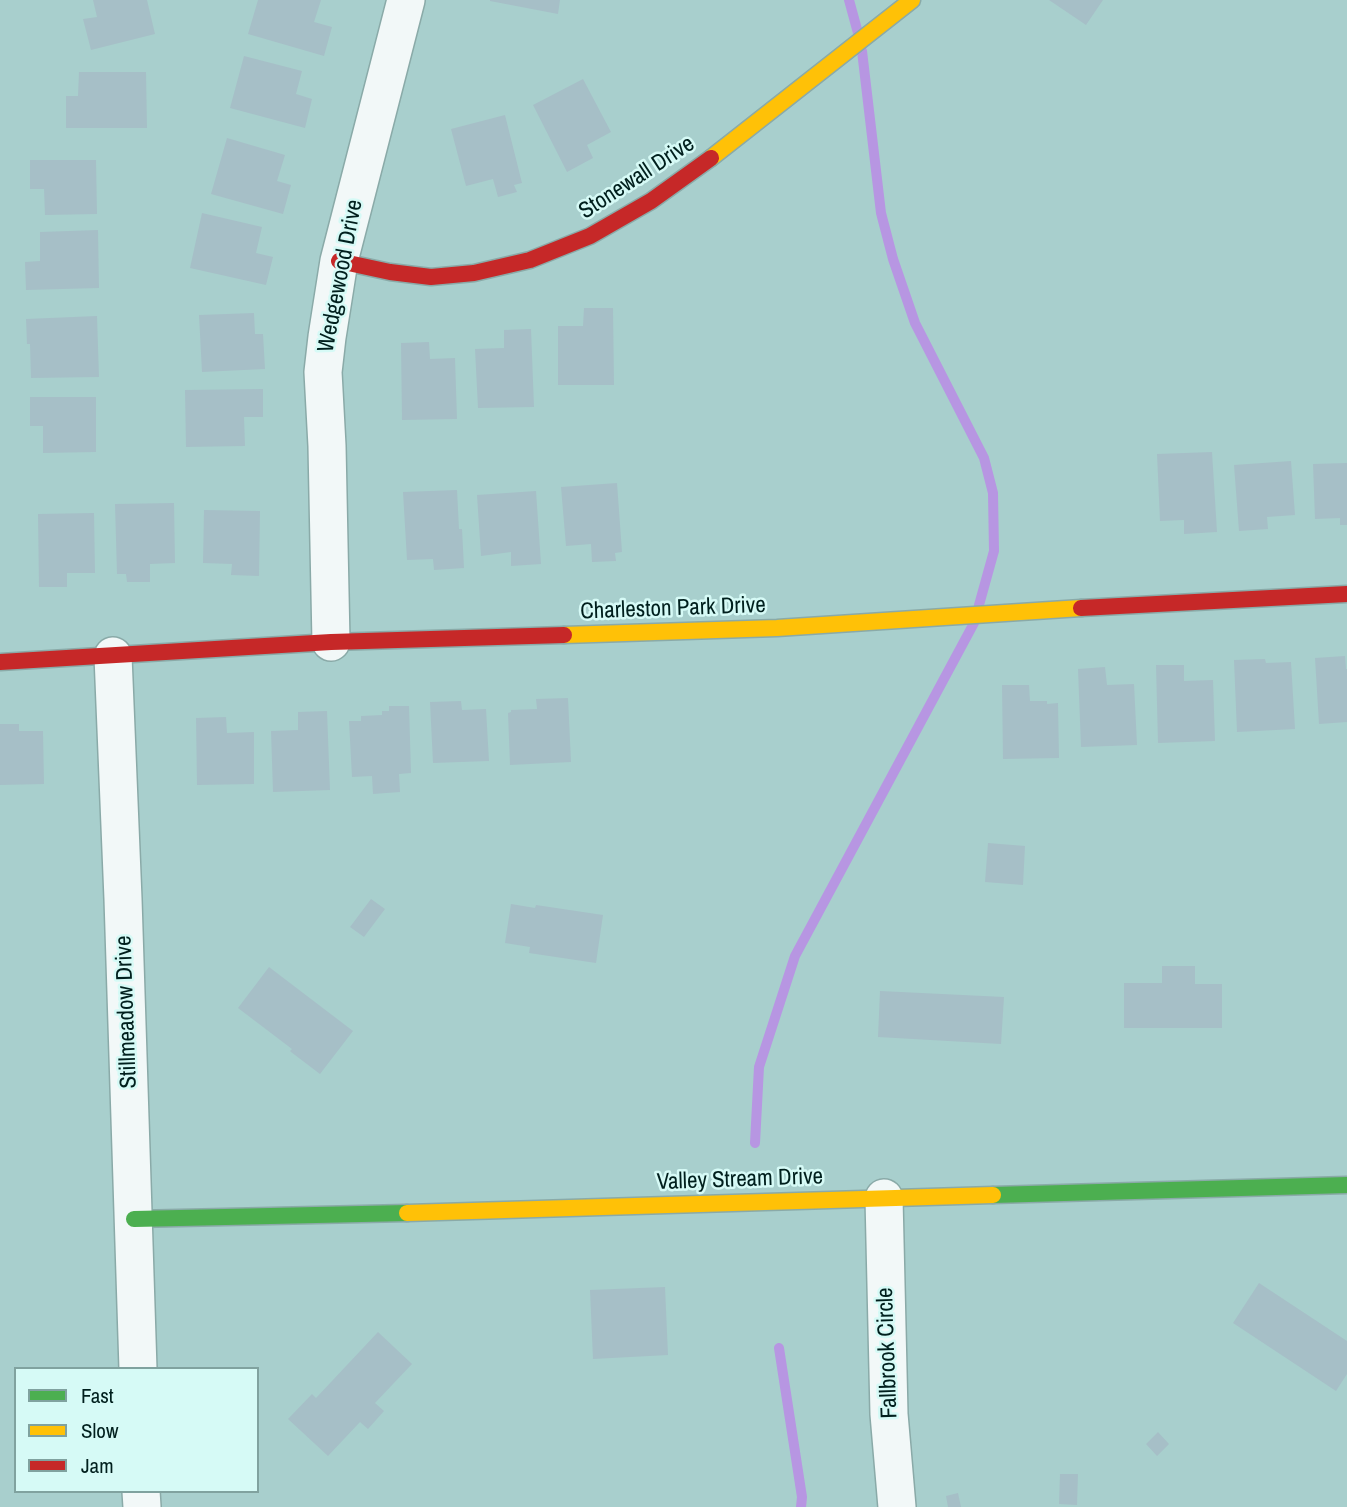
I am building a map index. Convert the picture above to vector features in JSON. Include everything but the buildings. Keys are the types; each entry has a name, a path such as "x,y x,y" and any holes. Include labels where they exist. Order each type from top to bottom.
{"street":[{"name":"Wedgewood Drive","path":"331,642 323,372 327,337 340,261 406,0"},
{"name":"Stonewall Drive","path":"340,261 390,272 431,276 474,273 530,260 590,236 651,201 706,161 912,0"},
{"name":"Charleston Park Drive","path":"0,662 331,642 777,628 987,613 1347,594"},
{"name":"Stillmeadow Drive","path":"113,656 138,1367"},
{"name":"Valley Stream Drive","path":"134,1219 212,1219 1347,1185"},
{"name":"Fallbrook Circle","path":"884,1198 889,1414 897,1507"}],"waterway":[{"path":"849,0 858,33"},
{"path":"862,51 881,213 893,259 915,323 984,458 993,493 994,551 979,605"},
{"path":"755,1143 759,1067 795,956 974,623"},
{"path":"779,1348 802,1497 801,1507"}],"traffic: fast":[{"path":"993,1195 1347,1185"},
{"path":"134,1219 407,1213"}],"traffic: slow":[{"path":"711,158 912,0"},
{"path":"564,635 777,628 1081,608"},
{"path":"407,1213 993,1195"}],"traffic: jam":[{"path":"339,261 431,277 474,273 530,260 590,236 651,201 711,158"},
{"path":"1081,608 1347,594"},
{"path":"0,662 331,642 564,635"}]}
